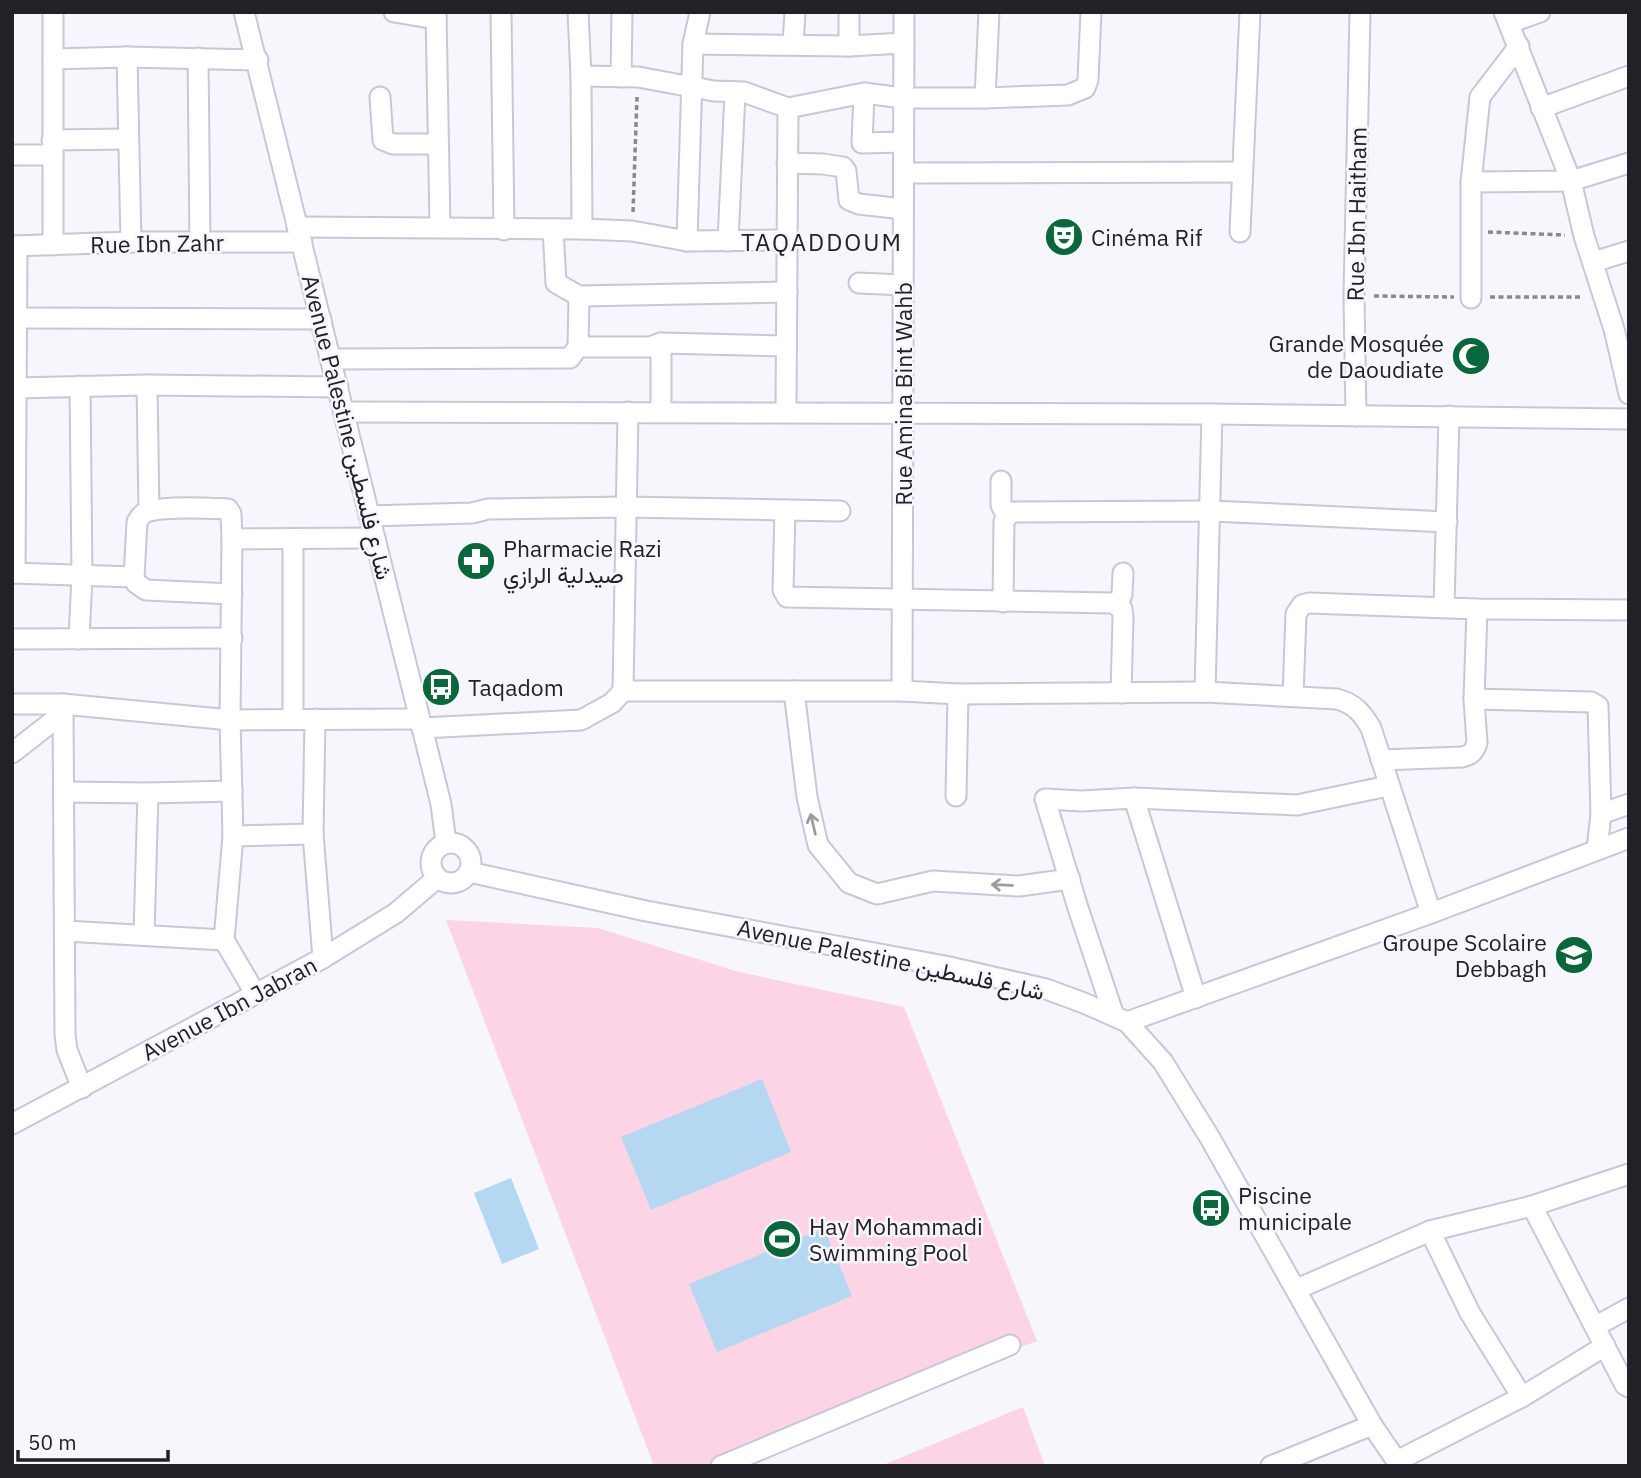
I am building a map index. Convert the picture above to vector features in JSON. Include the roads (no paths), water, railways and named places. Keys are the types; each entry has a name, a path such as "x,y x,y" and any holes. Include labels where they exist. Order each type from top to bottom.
{"street":[{"path":"53,12 53,246"},
{"name":"Avenue Palestine شارع فلسطين","path":"244,12 421,724 440,804 446,844"},
{"path":"394,12 436,15 439,227"},
{"path":"500,12 504,230"},
{"path":"578,12 582,229"},
{"path":"622,12 629,77"},
{"path":"687,241 693,44 700,12"},
{"path":"793,44 794,12"},
{"path":"849,12 849,46"},
{"name":"Rue Amina Bint Wahb","path":"902,691 904,12"},
{"path":"985,98 989,12"},
{"path":"581,76 629,77 734,93 744,92 788,108 864,93 903,98 1068,94 1085,88 1088,80 1091,12"},
{"path":"1240,232 1250,12"},
{"name":"Rue Ibn Haitham","path":"1356,416 1354,296 1360,12"},
{"path":"1540,12 1507,18 1571,181 1584,236 1614,329 1629,394"},
{"path":"693,44 849,46 904,43"},
{"path":"1471,298 1471,182 1480,97 1519,46"},
{"path":"53,59 127,57 258,60"},
{"path":"127,57 131,243"},
{"path":"198,58 200,242"},
{"path":"1541,108 1629,76"},
{"path":"728,241 734,93"},
{"path":"864,93 862,143 904,142"},
{"path":"380,97 383,140 393,144 438,144"},
{"path":"786,411 788,108"},
{"path":"12,155 53,147 127,139"},
{"path":"787,163 843,167 846,171 849,200 859,204 903,209"},
{"path":"1471,182 1571,181 1629,163"},
{"path":"904,173 1242,172"},
{"name":"Rue Ibn Zahr","path":"15,246 200,242 439,227 632,231 687,241 787,240"},
{"path":"553,229 556,284 579,296 787,292"},
{"path":"15,246 17,318 14,573 134,577"},
{"path":"1593,262 1629,251"},
{"path":"859,283 903,285"},
{"path":"332,359 570,358 578,347 579,296"},
{"path":"17,318 321,319"},
{"path":"578,347 650,348 662,343 786,346"},
{"path":"661,412 662,343"},
{"path":"15,388 147,385 338,387"},
{"path":"147,385 149,511"},
{"path":"79,639 82,576 80,386"},
{"path":"344,412 786,411 1629,419"},
{"path":"12,704 230,720 315,719 421,724 581,720 612,703 624,691 628,412"},
{"path":"1205,692 1212,414"},
{"path":"1444,607 1449,416"},
{"path":"1001,481 1001,505 1007,516"},
{"path":"369,516 472,513 488,509 626,507 840,511"},
{"path":"232,594 146,590 136,583 137,522 142,514 149,511 228,509 231,514 232,539 232,594 232,638 230,720 233,836 224,940 254,993"},
{"path":"785,510 783,590 787,597 1113,603 1122,610 1123,617 1121,693"},
{"path":"1003,602 1004,521 1011,512 1211,511 1447,522"},
{"path":"232,539 375,538"},
{"path":"292,539 293,719"},
{"path":"1118,606 1122,594 1123,573"},
{"path":"1293,696 1296,614 1302,606 1309,603 1477,609 1629,610"},
{"path":"1381,760 1471,755 1477,743 1474,699 1477,609"},
{"path":"12,639 232,638"},
{"path":"624,691 902,691 958,694 1205,692 1337,699 1351,703 1371,728 1431,913"},
{"path":"794,691 807,797 818,845 849,883 877,894 933,881 1019,886 1070,879"},
{"path":"956,796 958,694"},
{"path":"1474,699 1591,702 1598,706 1601,814 1597,849"},
{"path":"12,753 62,709"},
{"path":"62,709 66,1042 82,1088"},
{"path":"315,719 313,834 323,958"},
{"path":"1388,786 1297,805 1134,798 1082,801 1045,799 1070,879 1120,1019 1196,998 1629,838"},
{"path":"65,792 232,791"},
{"path":"144,935 148,793"},
{"path":"1134,798 1196,998"},
{"path":"1601,814 1629,804"},
{"path":"233,836 313,834"},
{"path":"446,844 456,844 464,848 471,864 469,872 457,882 450,883 437,877 431,865 435,850 446,844"},
{"name":"Avenue Palestine شارع فلسطين","path":"469,872 646,911 945,966 1046,989 1120,1019 1163,1062 1297,1289 1372,1425 1398,1463"},
{"name":"Avenue Ibn Jabran","path":"12,1124 323,958 396,913 437,877"},
{"path":"65,931 224,940"},
{"path":"1297,1289 1430,1231 1532,1206 1629,1174"},
{"path":"1532,1206 1625,1385 1629,1387"},
{"path":"1430,1231 1465,1303 1522,1397"},
{"path":"1596,1326 1629,1308"},
{"path":"721,1466 1010,1345"},
{"path":"1398,1463 1522,1397 1605,1346"},
{"path":"1271,1466 1372,1425"}],"water":[{"path":"762,1079 791,1152 651,1210 621,1137"},
{"path":"511,1178 539,1249 502,1264 474,1193"},
{"path":"824,1228 852,1296 717,1352 689,1284"}],"place":[{"name":"Cinéma Rif","path":"1064,237"},
{"name":"Grande Mosquée de Daoudiate","path":"1471,356"},
{"name":"Pharmacie Razi صيدلية الرازي","path":"476,561"},
{"name":"Taqadom","path":"441,687"},
{"name":"Groupe Scolaire Debbagh","path":"1574,955"},
{"name":"Piscine municipale","path":"1211,1208"},
{"name":"Hay Mohammadi Swimming Pool","path":"782,1239"}],"district":[{"name":"TAQADDOUM","path":"822,242"}]}
